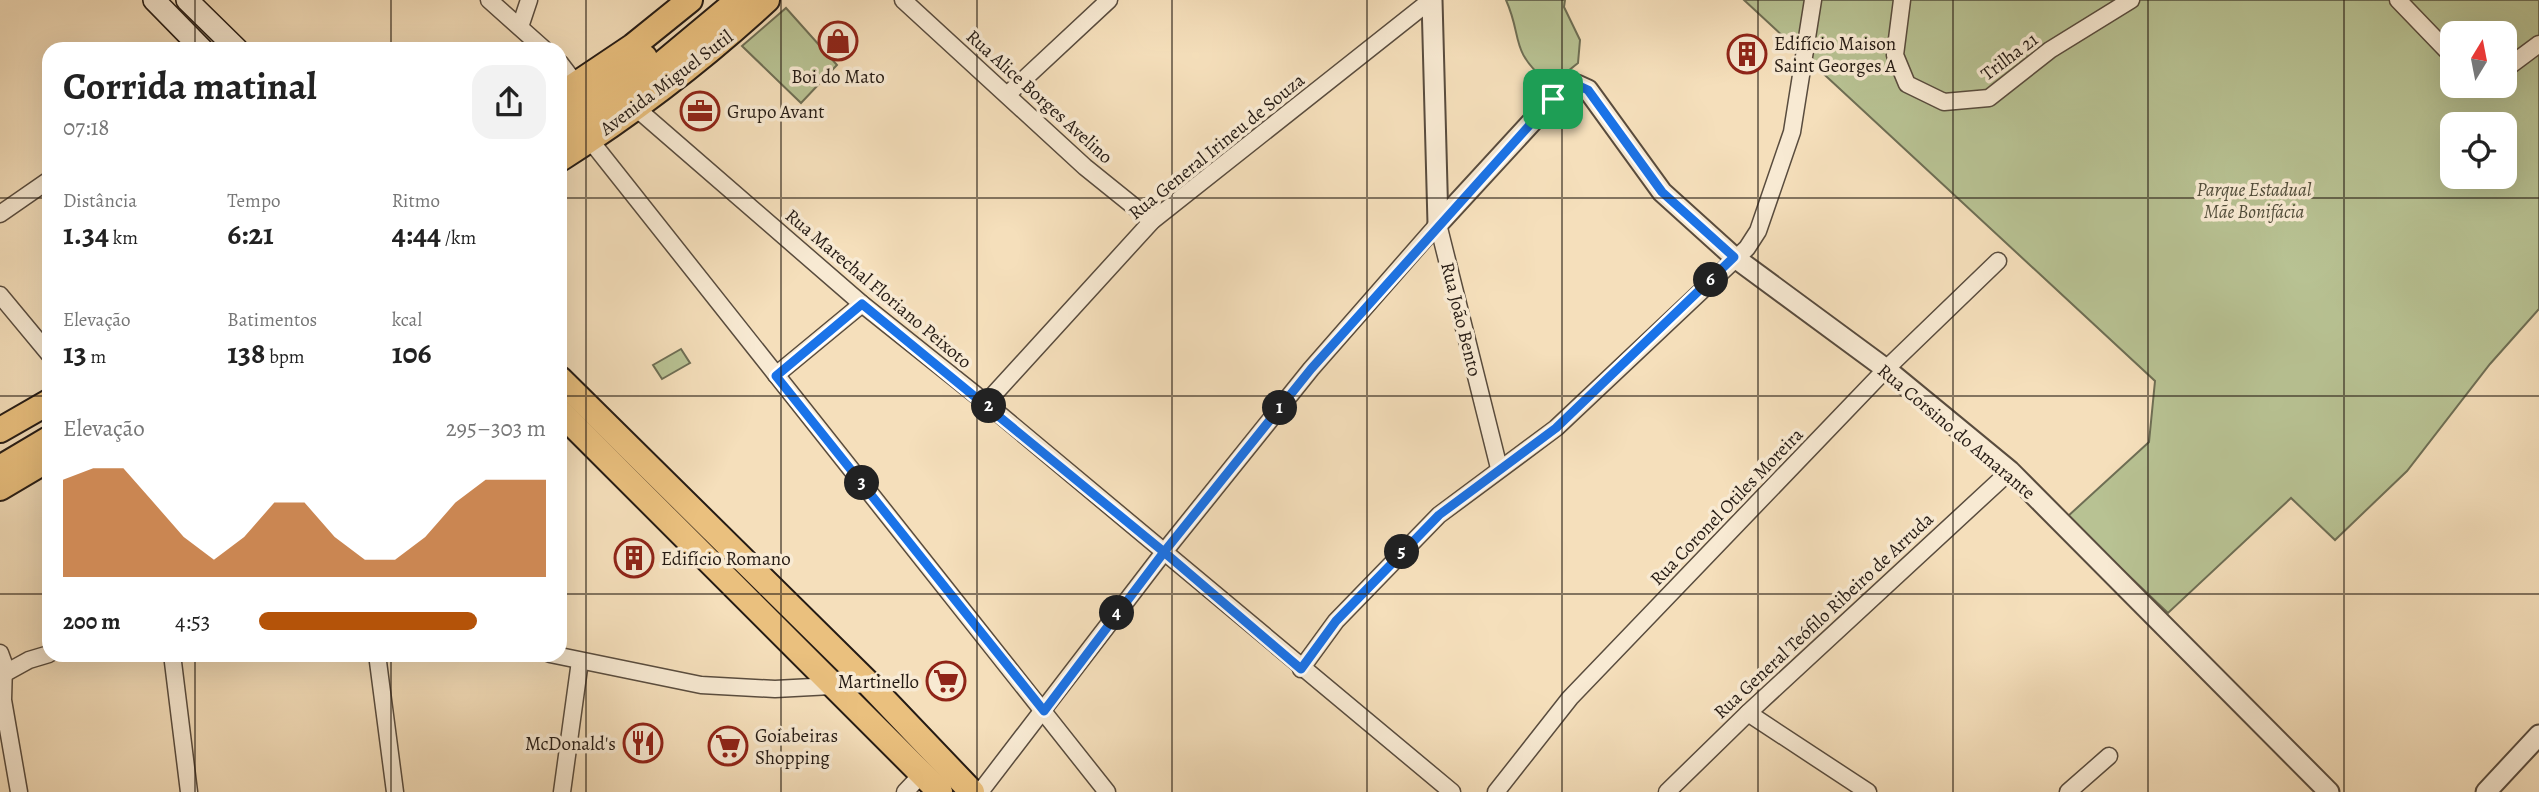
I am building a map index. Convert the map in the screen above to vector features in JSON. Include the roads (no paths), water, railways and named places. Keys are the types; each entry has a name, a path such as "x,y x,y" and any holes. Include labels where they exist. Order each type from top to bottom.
{"highway":[{"path":"567,112 620,77 717,0"},
{"path":"567,135 626,95 740,0"},
{"path":"0,450 42,425"},
{"path":"0,470 42,444"}],"main road":[{"path":"154,0 195,42"},
{"path":"187,0 230,42"},
{"path":"568,89 633,46 690,0"},
{"name":"Avenida Miguel Sutil","path":"567,155 636,108 732,32 767,0"},
{"path":"567,386 869,684 972,792"},
{"path":"0,430 42,406"},
{"path":"567,419 940,792"},
{"path":"0,488 42,462"}],"street":[{"path":"489,0 536,42"},
{"path":"520,27 529,0"},
{"name":"Rua Alice Borges Avelino","path":"903,0 1085,167 1152,221"},
{"path":"1007,95 1109,0"},
{"name":"Rua General Irineu de Souza","path":"986,403 1152,221 1432,0"},
{"name":"Rua João Bento","path":"1432,0 1438,225 1499,468"},
{"path":"1301,669 1336,621 1439,515 1556,428 1734,257 1747,248 1758,231 1792,132 1813,0"},
{"name":"Trilha 21","path":"1902,0 1895,55 1907,84 1944,102 1989,98 2050,50 2131,0"},
{"path":"2398,0 2440,44"},
{"path":"2517,60 2539,44"},
{"name":"Rua Corsino do Amarante","path":"1438,225 1553,99 1577,85 1588,90 1662,192 1734,257 1886,369 2010,471 2329,792"},
{"name":"Rua Marechal Floriano Peixoto","path":"636,108 862,304 986,403 1301,669 1452,792"},
{"path":"590,140 1107,792"},
{"path":"0,215 42,185"},
{"path":"980,792 1164,552 1311,369 1438,225"},
{"name":"Rua Coronel Otiles Moreira","path":"1496,792 1570,698 1886,369 1998,261"},
{"path":"0,295 42,346"},
{"path":"776,376 862,304"},
{"name":"Rua General Teófilo Ribeiro de Arruda","path":"1667,792 1748,713 2010,471"},
{"path":"0,653 3,700 19,792"},
{"path":"2,675 42,656"},
{"path":"567,658 701,685 775,689 869,684"},
{"path":"562,792 580,661"},
{"path":"173,662 189,792"},
{"path":"378,662 395,792"},
{"path":"1748,713 1868,792"},
{"path":"2486,792 2539,735"},
{"path":"2068,792 2109,756"},
{"path":"905,792 922,774"}],"place":[{"name":"Boi do Mato","path":"838,41"},
{"name":"Edifício Maison Saint Georges A","path":"1747,54"},
{"name":"Grupo Avant","path":"700,111"},
{"name":"Edifício Romano","path":"634,558"},
{"name":"Martinello","path":"946,681"},
{"name":"McDonald's","path":"643,743"},
{"name":"Goiabeiras Shopping","path":"728,746"}],"park label":[{"name":"Parque Estadual Mãe Bonifácia","path":"2254,200"}]}
